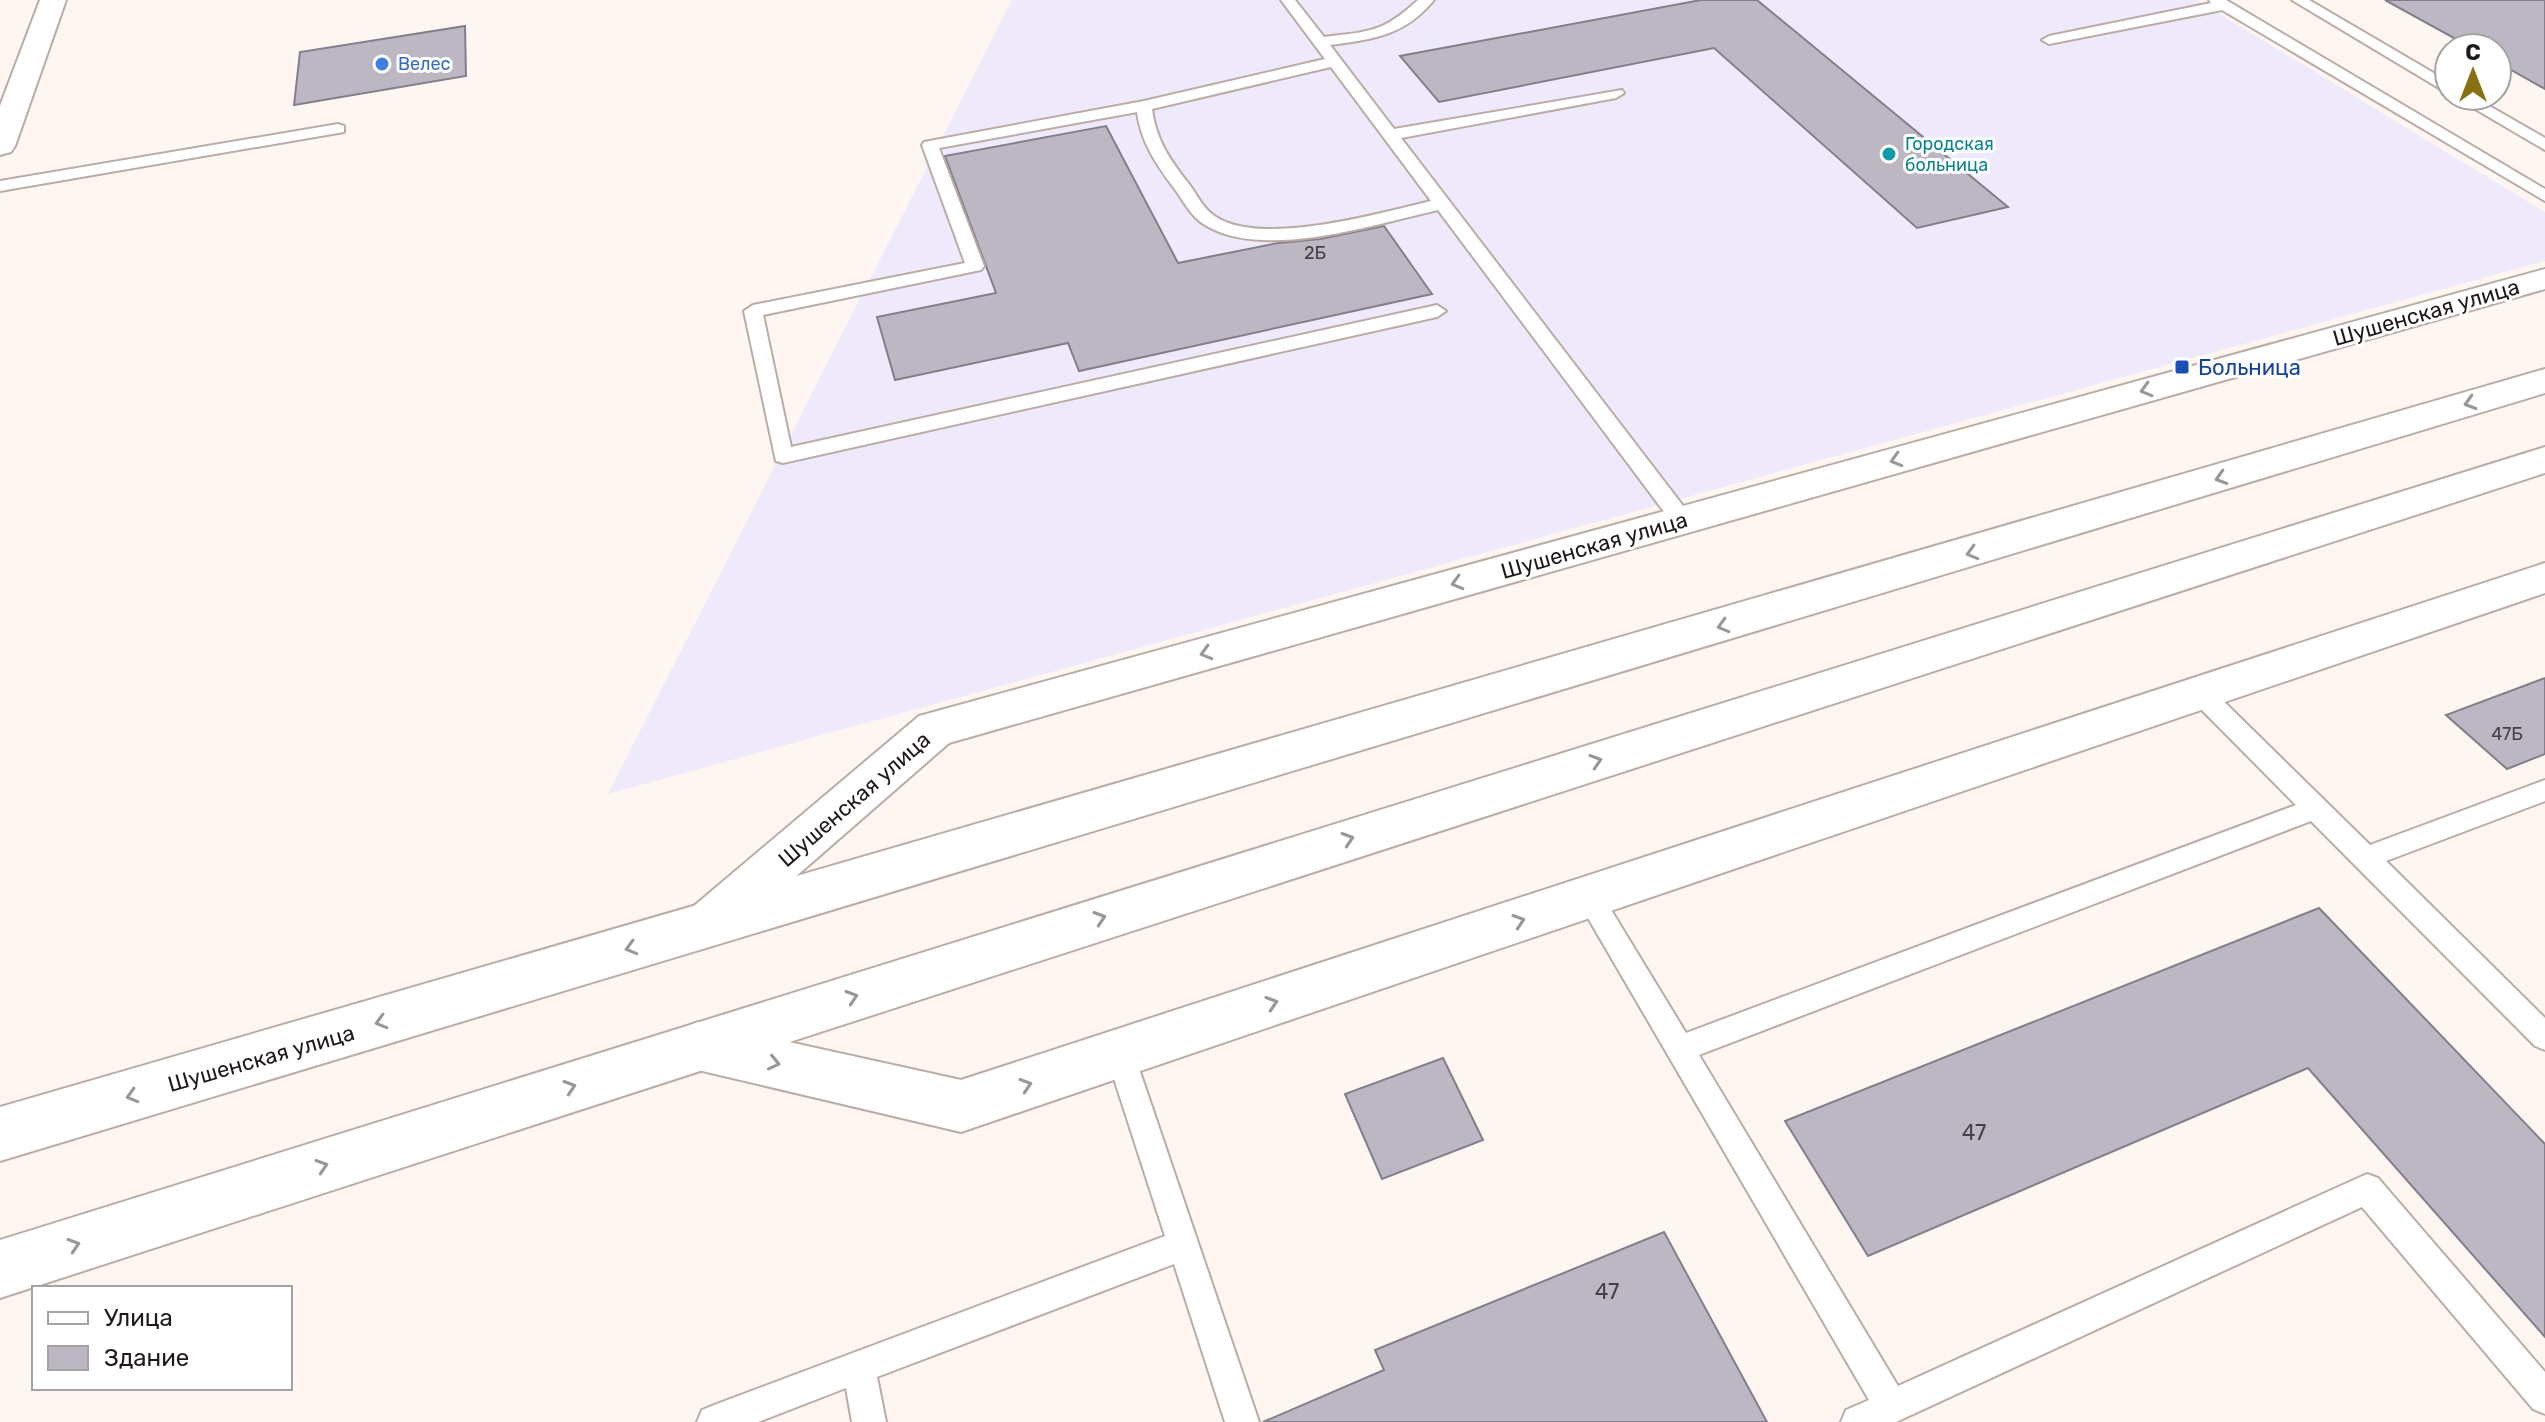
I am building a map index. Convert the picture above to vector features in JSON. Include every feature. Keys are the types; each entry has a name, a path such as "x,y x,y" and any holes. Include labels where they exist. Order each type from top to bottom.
{"street":[{"path":"0,146 53,0"},
{"name":"Шушенская улица","path":"705,926 935,729 2545,279"},
{"name":"Шушенская улица","path":"0,1134 2545,381"},
{"path":"0,1269 2545,460"},
{"path":"698,1046 961,1106 2545,578"}],"lane":[{"path":"1288,0 1682,520"},
{"path":"1318,42 1372,35 1398,26 1427,0"},
{"path":"2299,0 2433,80"},
{"path":"2049,40 2220,3 2541,190"},
{"path":"1333,62 1144,106 930,145 975,266 753,311 783,456 1437,311"},
{"path":"1388,135 1616,93"},
{"path":"1144,106 1146,134 1170,172 1211,222 1244,234 1309,231 1440,204"},
{"path":"2488,112 2545,145"},
{"path":"0,186 338,129"},
{"path":"2200,693 2545,1037"},
{"path":"2365,858 2545,790"},
{"path":"1680,1049 2316,808"},
{"path":"1590,898 1892,1407"},
{"path":"1120,1054 1242,1422"},
{"path":"1858,1422 2367,1189 2545,1397"},
{"path":"714,1422 1183,1245"},
{"path":"859,1367 869,1422"}],"shaded area":[{"path":"1012,0 2197,0 2545,212 2545,261 608,794"}],"building":[{"name":"Городская больница","path":"1701,0 1757,0 2008,207 1917,228 1714,48 1439,102 1400,56"},
{"path":"2385,0 2545,0 2545,89 2513,71 2513,32 2443,32"},
{"name":"Велес","path":"465,26 466,76 294,105 300,52"},
{"path":"1106,126 1178,263 1384,226 1432,294 1079,371 1068,343 895,380 877,317 996,293 945,156"},
{"path":"2545,678 2545,754 2507,769 2446,715"},
{"path":"2319,908 2545,1144 2545,1337 2308,1068 1868,1256 1785,1121"},
{"path":"1443,1058 1483,1140 1382,1179 1345,1094"},
{"path":"1664,1232 1767,1422 1263,1422 1384,1370 1375,1350"}],"place":[{"name":"Велес","path":"382,64"},
{"name":"Городская больница","path":"1889,154"},
{"name":"Больница","path":"2182,367"}]}
